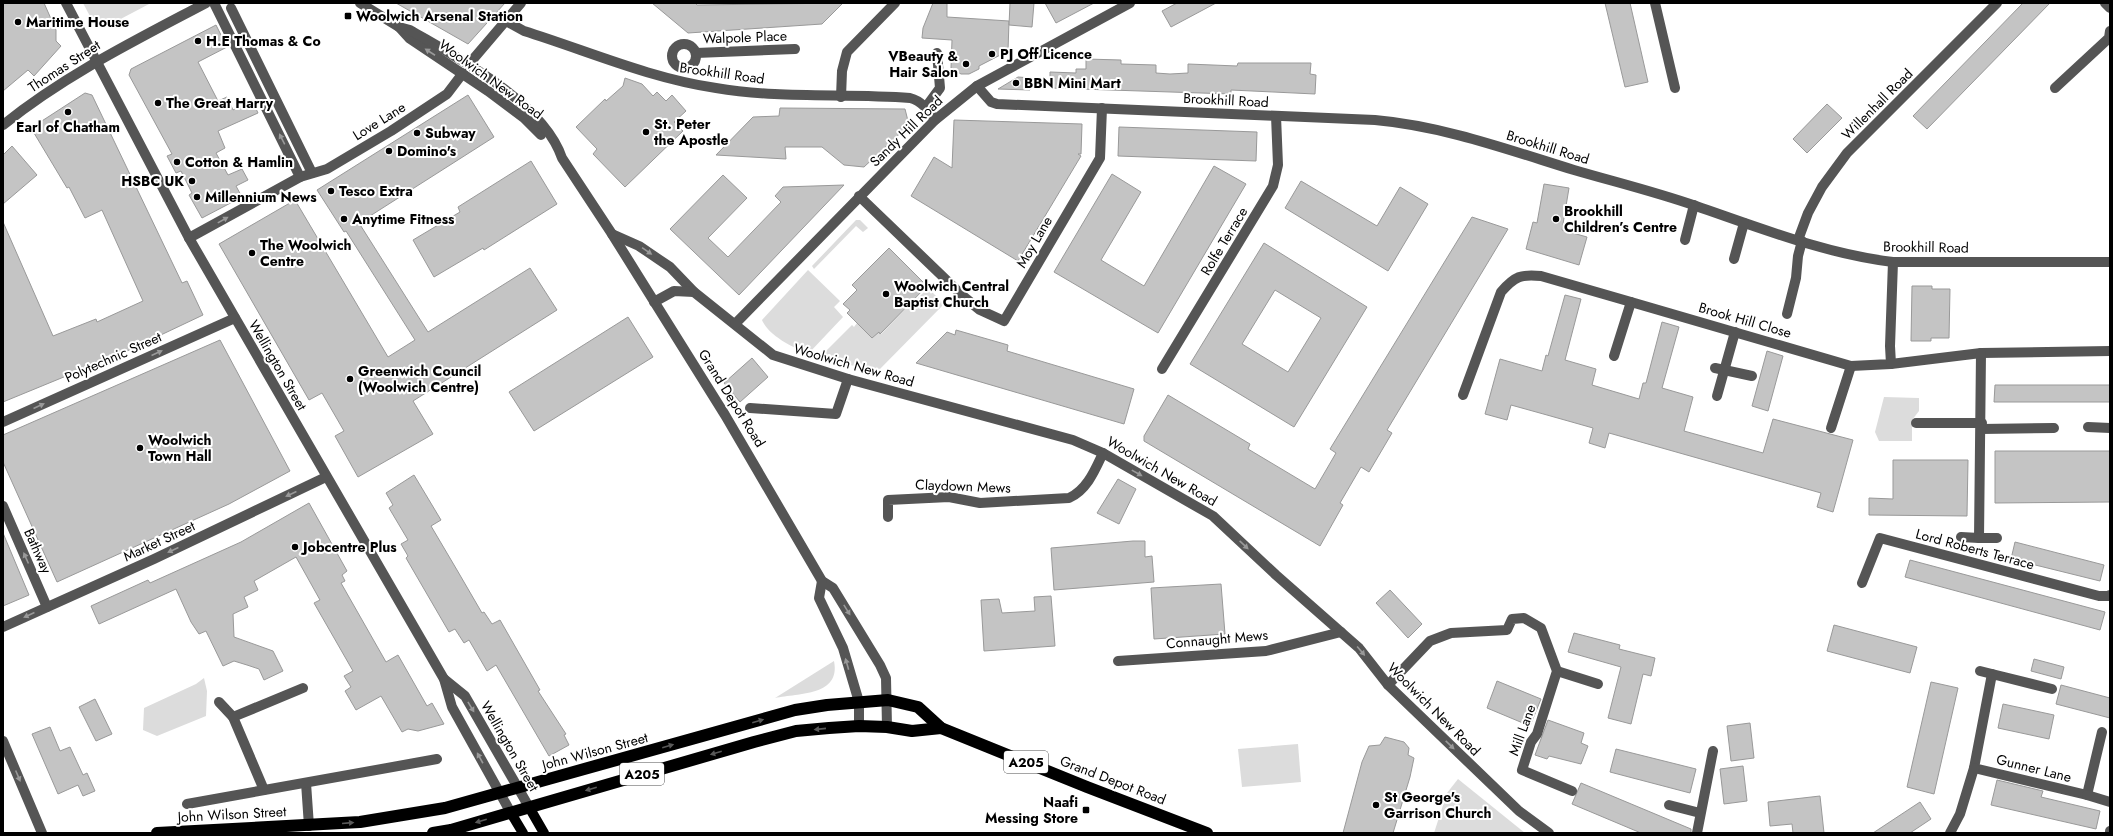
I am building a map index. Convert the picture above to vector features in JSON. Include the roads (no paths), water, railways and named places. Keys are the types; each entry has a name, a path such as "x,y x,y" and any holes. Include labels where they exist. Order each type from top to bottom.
{"highway":[{"name":"John Wilson Street","path":"157,833 309,826 360,822 445,808 795,710 888,700"},
{"name":"Grand Depot Road","path":"888,700 918,707 941,728 1087,787 1207,833"},
{"name":"Grand Depot Road","path":"859,726 887,727 912,731 941,728"},
{"name":"A205","path":"433,833 511,813 754,742 796,732 859,726"}],"main road":[{"name":"Wellington Street","path":"529,807 544,833"},
{"name":"Wellington Street","path":"511,813 523,833"}],"street":[{"name":"Wellington Street","path":"66,3 189,238 444,679 452,707 511,813"},
{"name":"Thomas Street","path":"3,125 44,94 96,61 206,3"},
{"path":"214,3 300,177"},
{"name":"Woolwich New Road","path":"360,3 399,27 409,38 463,73 524,118 535,127 555,155 562,158"},
{"path":"469,64 521,3"},
{"path":"841,96 842,71 847,52 895,3"},
{"name":"Sandy Hill Road","path":"735,324 935,120 977,86 1130,3"},
{"path":"1655,3 1675,88"},
{"name":"Willenhall Road","path":"1787,314 1796,278 1800,241 1808,213 1822,187 1847,153 1997,3"},
{"path":"2105,3 2110,8"},
{"path":"231,8 312,174"},
{"name":"Brookhill Road","path":"506,20 524,32 643,72 678,81 744,92 917,99 926,107 935,120"},
{"name":"Woolwich New Road","path":"399,27 410,30 469,64 508,92 531,111 559,149 562,158 612,234 639,246 670,267 694,292 774,355 848,379 1073,440 1104,453 1213,516 1276,575 1359,648 1388,685 1519,811 1549,833"},
{"path":"2055,88 2109,38 2110,32"},
{"name":"Walpole Place","path":"684,44 688,44 696,53 693,65 686,68 681,68 674,63 672,59 673,50 684,44"},
{"name":"Walpole Place","path":"696,53 795,49"},
{"path":"926,107 940,88 937,53"},
{"path":"678,81 681,68"},
{"name":"Love Lane","path":"189,238 300,177 327,169 447,94 463,73"},
{"name":"Brookhill Road","path":"977,86 991,102 997,104 1375,120 1417,125 1489,144 1694,205 1800,241 1878,260 1893,262 2110,262"},
{"name":"Moy Lane","path":"860,196 964,297 980,310 1004,321 1100,158 1102,108"},
{"name":"Rolfe Terrace","path":"1162,369 1273,186 1278,166 1276,116"},
{"path":"1685,240 1694,205"},
{"path":"1734,259 1744,223"},
{"name":"Grand Depot Road","path":"612,234 732,427 822,581 833,588 880,665 886,678 888,700 887,727"},
{"path":"1891,364 1890,346 1893,262"},
{"name":"Brook Hill Close","path":"1463,395 1501,292 1512,279 1526,274 1541,276 1851,366 1891,364 1981,353 2110,351"},
{"path":"654,302 674,291 694,292"},
{"path":"1614,356 1631,302"},
{"name":"Polytechnic Street","path":"3,422 235,318"},
{"path":"1717,396 1720,369 1735,332"},
{"path":"1979,538 1982,426 1981,353"},
{"path":"1831,428 1851,366"},
{"path":"1720,369 1752,376"},
{"path":"750,408 836,414 848,379"},
{"path":"1916,423 2054,428"},
{"path":"2088,427 2110,428"},
{"name":"Claydown Mews","path":"888,517 888,500 949,497 980,503 1069,498 1076,495 1090,479 1104,453"},
{"name":"Market Street","path":"3,627 161,556 326,477"},
{"name":"Bathway","path":"3,506 47,607"},
{"path":"1961,537 1998,538"},
{"name":"Lord Roberts Terrace","path":"1862,583 1880,538 2099,596 2110,595"},
{"path":"822,581 819,598 843,648 859,702 859,726"},
{"path":"1388,685 1430,641 1451,633 1507,630 1512,619 1524,618 1541,628 1557,671 1598,684"},
{"name":"Connaught Mews","path":"1118,661 1266,651 1341,632"},
{"name":"Mill Lane","path":"1557,671 1522,770 1572,791"},
{"path":"1980,671 2052,689"},
{"name":"Gunner Lane","path":"1950,833 1960,814 1974,768 1992,674"},
{"name":"Wellington Street","path":"444,679 465,696 529,807"},
{"path":"233,718 303,688"},
{"path":"219,702 233,718 264,790"},
{"name":"Gunner Lane","path":"2087,795 2102,732"},
{"path":"3,740 42,833"},
{"path":"1696,833 1713,751"},
{"name":"John Wilson Street","path":"187,804 437,759"},
{"name":"Gunner Lane","path":"1974,768 2087,795 2110,802"},
{"path":"306,783 309,826"},
{"path":"1669,805 1700,813"}],"place":[{"name":"Woolwich Arsenal Station","path":"348,16"},
{"name":"Maritime House","path":"18,22"},
{"name":"H.E Thomas & Co","path":"198,41"},
{"name":"PJ Off Licence","path":"992,54"},
{"name":"VBeauty & Hair Salon","path":"966,64"},
{"name":"BBN Mini Mart","path":"1016,83"},
{"name":"The Great Harry","path":"158,103"},
{"name":"Earl of Chatham","path":"68,112"},
{"name":"St. Peter the Apostle","path":"646,132"},
{"name":"Subway","path":"417,133"},
{"name":"Domino's","path":"389,151"},
{"name":"Cotton & Hamlin","path":"177,162"},
{"name":"HSBC UK","path":"192,181"},
{"name":"Tesco Extra","path":"331,191"},
{"name":"Millennium News","path":"197,197"},
{"name":"Anytime Fitness","path":"344,219"},
{"name":"Brookhill Children’s Centre","path":"1556,219"},
{"name":"The Woolwich Centre","path":"252,253"},
{"name":"Woolwich Central Baptist Church","path":"886,294"},
{"name":"Greenwich Council (Woolwich Centre)","path":"350,379"},
{"name":"Woolwich Town Hall","path":"140,448"},
{"name":"Jobcentre Plus","path":"295,547"},
{"name":"St George's Garrison Church","path":"1376,805"},
{"name":"Naafi Messing Store","path":"1086,810"}]}
